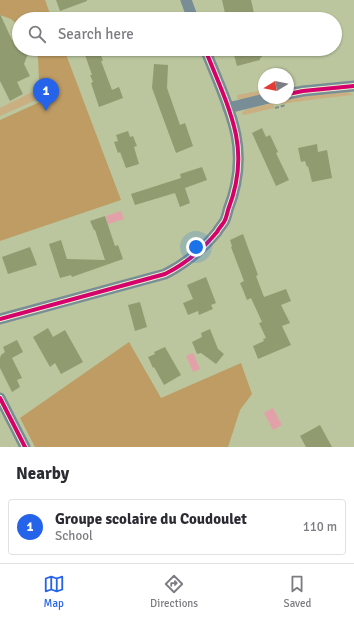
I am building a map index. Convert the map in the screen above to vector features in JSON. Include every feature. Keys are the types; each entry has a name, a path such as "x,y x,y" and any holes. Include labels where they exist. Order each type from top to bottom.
{"street":[{"path":"186,0 190,12"},
{"path":"0,319 165,274 194,256 208,243 224,222 234,195 238,167 238,151 236,134 228,108 208,56"},
{"path":"294,92 303,90 354,86"},
{"path":"228,108 258,101"},
{"path":"0,398 25,447"}],"shaded area":[{"path":"0,0 45,0 49,12 12,12 12,20 0,15"},
{"path":"37,56 67,56 121,200 0,241 0,120 40,102"},
{"path":"258,91 258,96 241,100 237,99 237,95"},
{"path":"32,92 36,100 0,116 0,108"},
{"path":"348,92 353,95 294,102 294,98 310,95"},
{"path":"269,104 273,104 274,108 243,115 242,112 247,109"},
{"path":"121,211 124,219 108,224 106,216"},
{"path":"129,342 161,398 241,363 252,394 240,410 228,447 35,447 20,418"},
{"path":"193,353 200,369 193,372 186,356"},
{"path":"273,408 282,425 273,430 264,413"}],"building":[{"path":"56,0 87,0 87,1 60,11"},
{"path":"222,0 251,0 254,12 228,12 225,12"},
{"path":"0,14 12,40 12,56 27,56 24,64 30,76 17,82 23,94 10,101 0,81"},
{"path":"85,56 101,56 103,61 101,61 112,90 119,87 123,98 99,107 91,83 93,82 90,75 92,75"},
{"path":"234,56 262,56 260,60 237,66"},
{"path":"154,64 168,65 167,88 180,125 185,123 193,146 176,153 152,88"},
{"path":"262,128 266,137 270,135 278,152 276,153 289,180 276,186 252,133"},
{"path":"128,131 130,137 133,136 137,146 134,147 139,164 126,168 120,152 118,153 114,142 118,141 116,135"},
{"path":"317,144 318,152 327,150 332,178 312,182 308,166 307,167 305,161 301,162 298,148"},
{"path":"202,167 207,180 185,188 190,203 180,207 175,193 135,205 131,194 181,178 180,174"},
{"path":"105,216 115,246 118,245 123,259 72,277 71,275 60,278 49,244 61,240 67,259 105,260 95,230 90,221"},
{"path":"243,234 258,275 256,276 264,297 286,289 291,301 281,305 290,323 282,326 291,345 258,359 253,346 264,341 263,339 266,338 259,323 262,322 251,298 247,300 240,283 244,281 231,247 230,240"},
{"path":"30,247 37,265 8,274 2,257"},
{"path":"206,277 216,303 211,305 213,309 199,315 198,311 188,315 183,303 193,299 187,285"},
{"path":"140,302 147,327 135,331 128,305"},
{"path":"48,328 53,337 65,330 83,362 61,374 55,363 50,367 33,337"},
{"path":"210,329 218,349 224,354 216,364 201,353 197,354 192,342 202,337 201,333"},
{"path":"17,340 23,352 12,358 22,378 17,380 20,387 12,392 0,368 0,358 5,352 3,347"},
{"path":"165,347 181,375 164,385 148,357 155,354 154,352"},
{"path":"320,425 332,447 306,447 300,436"}],"cycle path":[{"path":"0,319 165,274 180,266 193,256 217,232 224,222 234,192 238,154 236,135 230,113 208,56"},
{"path":"294,93 354,86"},
{"path":"0,398 25,447"}],"place":[{"name":"Groupe scolaire du Coudoulet","path":"46,111"}]}
